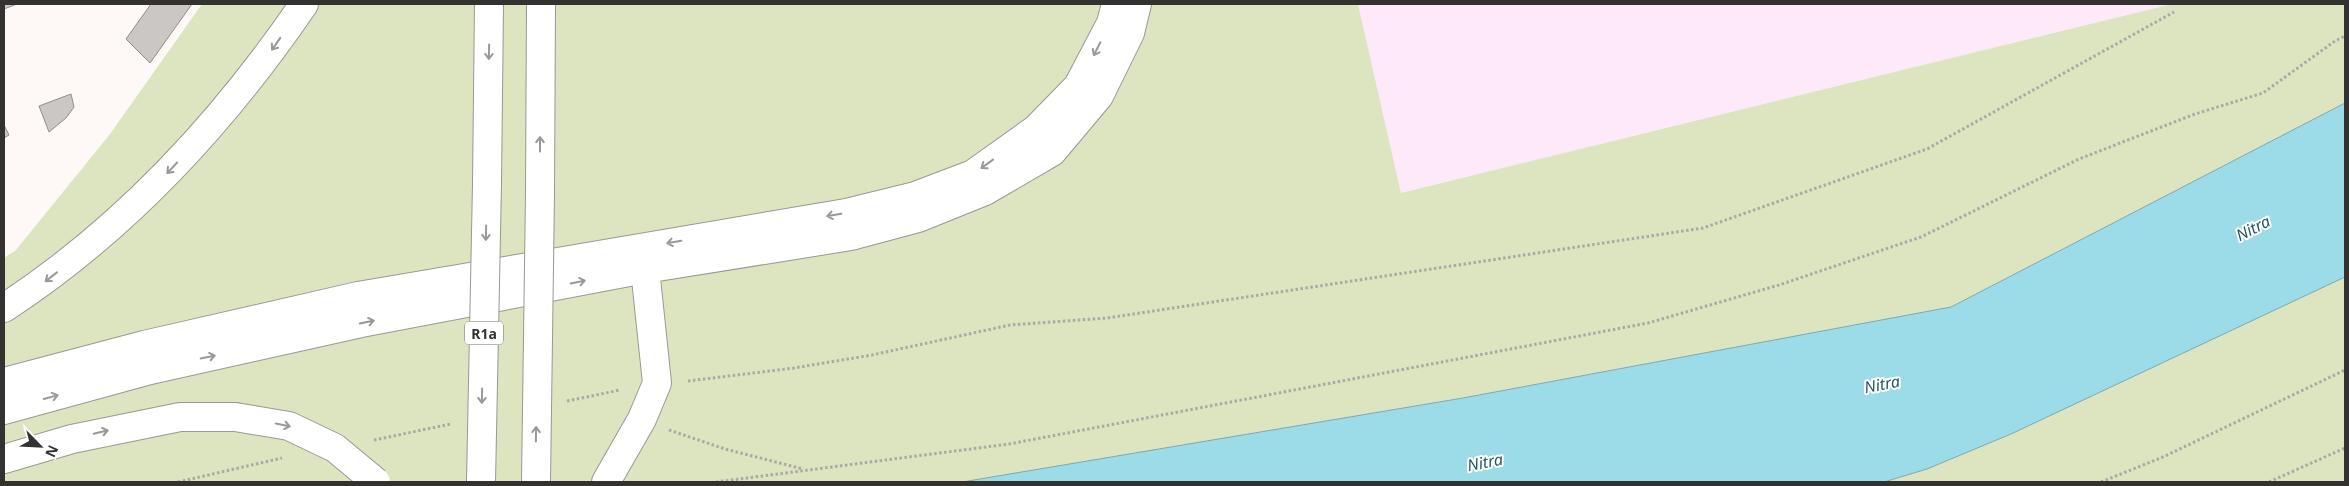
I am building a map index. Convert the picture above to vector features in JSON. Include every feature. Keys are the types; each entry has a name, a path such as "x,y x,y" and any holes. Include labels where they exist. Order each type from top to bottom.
{"main road":[{"path":"4,308 44,282 110,230 171,170 226,109 273,49 304,4"},
{"name":"R1a","path":"481,482 489,4"},
{"path":"536,482 541,4"},
{"path":"4,382 144,345 358,296 837,215 915,196 973,174 1036,129 1078,86 1111,23 1116,4"},
{"path":"4,410 150,370 313,334 645,269 851,236 918,218 985,192 1052,152 1099,96 1130,33 1137,4"},
{"path":"606,482 642,419 657,383 645,269"},
{"path":"4,459 72,439 180,416 236,417 289,426 335,448 376,482"}],"path":[{"path":"562,402 657,383 716,378 872,355 1010,325 1107,318 1703,228 1927,149 2174,12"},
{"path":"716,482 1009,444 1657,320 1779,285 1921,238 2079,159 2195,114 2263,93 2335,41 2345,36"},
{"path":"2101,482 2163,457 2345,370"},
{"path":"642,419 681,435 806,470"},
{"path":"371,440 456,423"},
{"path":"2268,482 2345,448"},
{"path":"178,482 285,458"}],"shaded area":[{"path":"1358,4 2172,4 1401,193"}],"green space":[{"path":"202,4 1358,4 1401,193 2172,4 2345,4 2345,103 1951,307 1463,398 962,482 4,482 4,258 16,250 110,134"},
{"path":"2345,277 2345,482 1884,482 1927,469 2011,434"}],"water":[{"name":"Nitra","path":"2345,103 2345,277 2011,434 1927,469 1884,482 962,482 1463,398 1951,307"}],"building":[{"path":"4,4 17,4 4,9"},
{"path":"151,4 192,4 150,63 126,39"},
{"path":"71,94 74,107 66,118 49,132 39,106"},
{"path":"4,125 9,135 4,138"}]}
